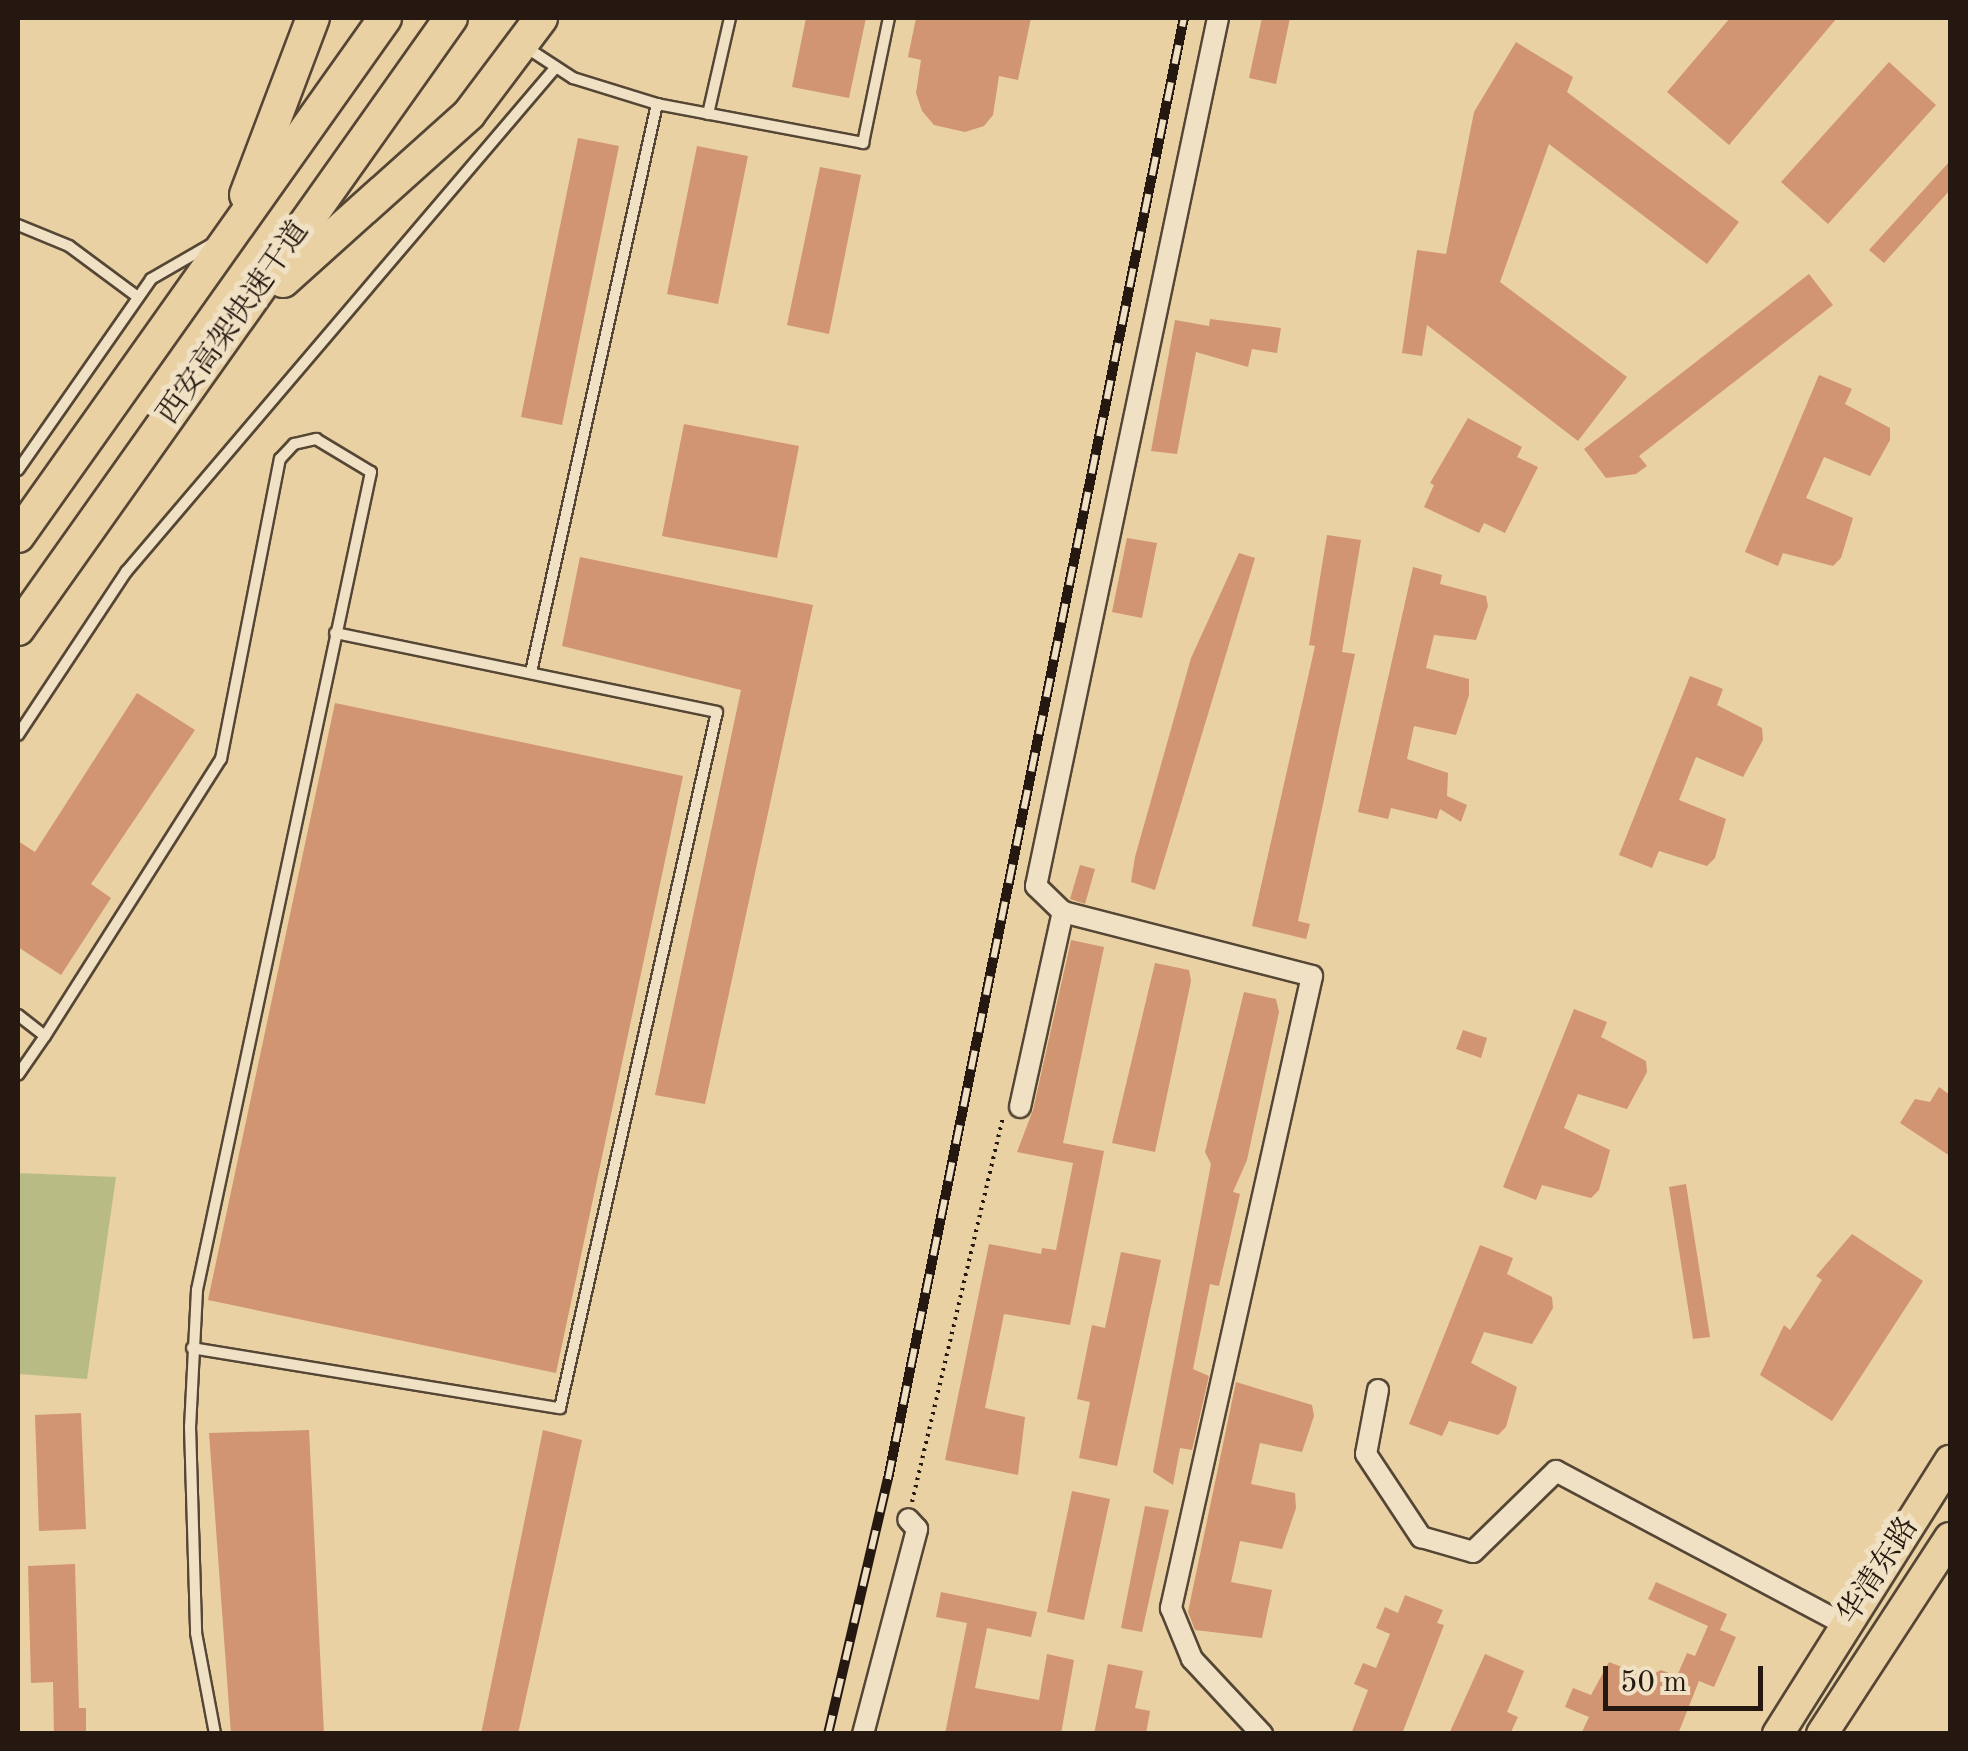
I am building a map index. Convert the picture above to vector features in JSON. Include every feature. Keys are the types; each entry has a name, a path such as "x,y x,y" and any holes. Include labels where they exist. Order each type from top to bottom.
{"highway":[{"path":"233,232 314,18"},
{"name":"西安高架快速干道","path":"18,536 385,18"},
{"name":"西安高架快速干道","path":"18,629 451,18"},
{"path":"222,340 469,114 531,31"}],"main road":[{"name":"华清东路","path":"1778,1734 1950,1460"},
{"name":"华清东路","path":"1822,1734 1950,1538"}],"street":[{"path":"1218,18 1036,886 1063,912 1312,976 1171,1608 1192,1658 1262,1734"},
{"path":"1020,1107 1063,912"},
{"path":"1378,1390 1366,1454 1421,1537 1473,1552 1556,1471 1844,1624"},
{"path":"863,1734 916,1529 908,1519"}],"lane":[{"path":"708,114 730,18"},
{"path":"531,31 556,66 657,104 863,143 889,18"},
{"path":"18,735 126,572 556,66"},
{"path":"531,672 657,104"},
{"path":"18,225 69,246 138,297"},
{"path":"18,470 151,278 233,232"},
{"path":"18,1075 221,758 280,459 294,444 316,439 371,472 197,1290 192,1348 196,1633 215,1734"},
{"path":"192,1348 560,1408 717,712 335,634"},
{"path":"18,1015 44,1036"}],"path":[{"path":"908,1519 1004,1108 1020,1107"}],"green space":[{"path":"18,1173 116,1177 87,1379 18,1374"}],"building":[{"path":"806,18 866,18 849,98 792,87"},
{"path":"916,18 1031,18 1018,80 999,76 993,115 984,126 965,132 934,125 922,111 916,93 921,60 908,57"},
{"path":"1262,18 1290,18 1276,84 1249,78"},
{"path":"1730,18 1837,18 1729,145 1667,92"},
{"path":"1516,42 1573,77 1567,92 1739,222 1707,264 1549,144 1500,282 1627,377 1578,441 1427,325 1422,356 1402,353 1417,250 1446,254 1474,112"},
{"path":"1889,62 1936,105 1828,224 1781,182"},
{"path":"578,138 619,146 562,425 521,417"},
{"path":"697,146 748,156 718,304 667,294"},
{"path":"1950,161 1950,190 1884,263 1869,250"},
{"path":"820,167 861,175 829,334 787,325"},
{"path":"1809,274 1833,305 1639,456 1647,466 1636,474 1606,478 1584,449"},
{"path":"1210,319 1281,328 1277,353 1252,349 1248,367 1196,352 1177,454 1151,451 1175,320 1209,326"},
{"path":"1819,375 1852,389 1845,404 1890,428 1890,440 1870,476 1824,457 1806,498 1853,518 1841,558 1833,566 1783,553 1778,566 1745,552"},
{"path":"1468,418 1522,447 1517,457 1538,467 1505,533 1484,523 1479,533 1424,507 1434,485 1430,483"},
{"path":"684,424 799,446 777,558 662,536"},
{"path":"1327,535 1361,540 1342,652 1355,654 1298,921 1310,924 1306,939 1252,926 1315,646 1309,645"},
{"path":"1127,538 1157,543 1142,618 1112,612"},
{"path":"1239,553 1255,558 1155,890 1131,882 1135,857 1191,658"},
{"path":"580,557 813,605 705,1104 655,1095 741,690 562,646"},
{"path":"1413,567 1442,575 1440,584 1486,596 1488,606 1476,640 1434,635 1426,668 1469,679 1469,695 1456,735 1414,726 1407,759 1448,773 1447,796 1467,805 1461,822 1440,809 1437,819 1391,808 1388,819 1358,812"},
{"path":"1690,676 1723,689 1717,705 1762,728 1763,740 1743,777 1696,757 1679,800 1726,819 1715,858 1707,866 1659,851 1652,868 1619,855"},
{"path":"137,693 195,730 91,884 111,898 61,975 18,947 18,841 35,852"},
{"path":"335,703 683,776 556,1373 208,1300"},
{"path":"1080,865 1095,869 1085,904 1070,899"},
{"path":"1071,940 1104,947 1063,1143 1104,1151 1070,1325 1004,1314 985,1408 1025,1417 1018,1475 945,1460 989,1244 1041,1254 1042,1248 1056,1250 1073,1163 1017,1152 1033,1110"},
{"path":"1155,963 1189,970 1191,981 1155,1152 1112,1143"},
{"path":"1244,992 1276,999 1279,1012 1247,1160 1233,1192 1240,1194 1219,1286 1210,1284 1193,1369 1209,1376 1192,1450 1180,1448 1173,1485 1153,1472 1211,1164 1205,1152"},
{"path":"1574,1009 1607,1022 1601,1037 1646,1061 1647,1072 1627,1109 1578,1094 1564,1128 1610,1150 1599,1190 1591,1198 1542,1185 1536,1200 1503,1187"},
{"path":"1463,1030 1487,1038 1481,1058 1456,1049"},
{"path":"1939,1087 1950,1095 1950,1156 1900,1123 1915,1099 1930,1102"},
{"path":"1686,1184 1710,1337 1693,1339 1669,1187"},
{"path":"1852,1234 1923,1281 1832,1421 1760,1375 1784,1325 1790,1330 1822,1280 1816,1276"},
{"path":"1480,1245 1513,1258 1507,1274 1552,1297 1553,1308 1532,1344 1484,1332 1471,1363 1517,1387 1506,1427 1498,1435 1449,1421 1442,1436 1409,1424"},
{"path":"1121,1252 1161,1260 1117,1466 1079,1458 1090,1402 1077,1399 1092,1325 1105,1328"},
{"path":"1236,1382 1312,1405 1314,1416 1302,1452 1260,1443 1251,1484 1295,1493 1296,1508 1282,1549 1240,1541 1231,1582 1272,1590 1262,1638 1195,1630 1188,1612"},
{"path":"81,1413 86,1529 39,1531 35,1415"},
{"path":"309,1430 324,1734 231,1734 209,1433"},
{"path":"543,1430 582,1440 518,1734 481,1734"},
{"path":"1072,1491 1110,1499 1084,1620 1047,1612"},
{"path":"1145,1506 1169,1510 1142,1632 1121,1628"},
{"path":"75,1564 79,1708 86,1708 86,1734 54,1734 53,1682 31,1683 28,1566"},
{"path":"1656,1582 1727,1614 1720,1630 1736,1637 1714,1687 1699,1681 1678,1734 1581,1734 1589,1717 1565,1707 1573,1688 1591,1695 1609,1662 1647,1677 1661,1670 1677,1676 1687,1653 1695,1656 1708,1626 1648,1599"},
{"path":"941,1592 1037,1612 1031,1637 987,1628 975,1688 1039,1700 1047,1654 1074,1660 1061,1734 945,1734 967,1623 936,1617"},
{"path":"1405,1595 1443,1610 1437,1623 1444,1625 1402,1734 1351,1734 1368,1690 1354,1684 1363,1663 1376,1668 1390,1634 1376,1628 1385,1607 1398,1613"},
{"path":"1485,1654 1524,1671 1507,1712 1518,1717 1510,1734 1449,1734"},
{"path":"1108,1664 1143,1671 1135,1708 1150,1711 1146,1734 1094,1734"}],"railway":[{"path":"828,1734 888,1479 1184,18"}]}
